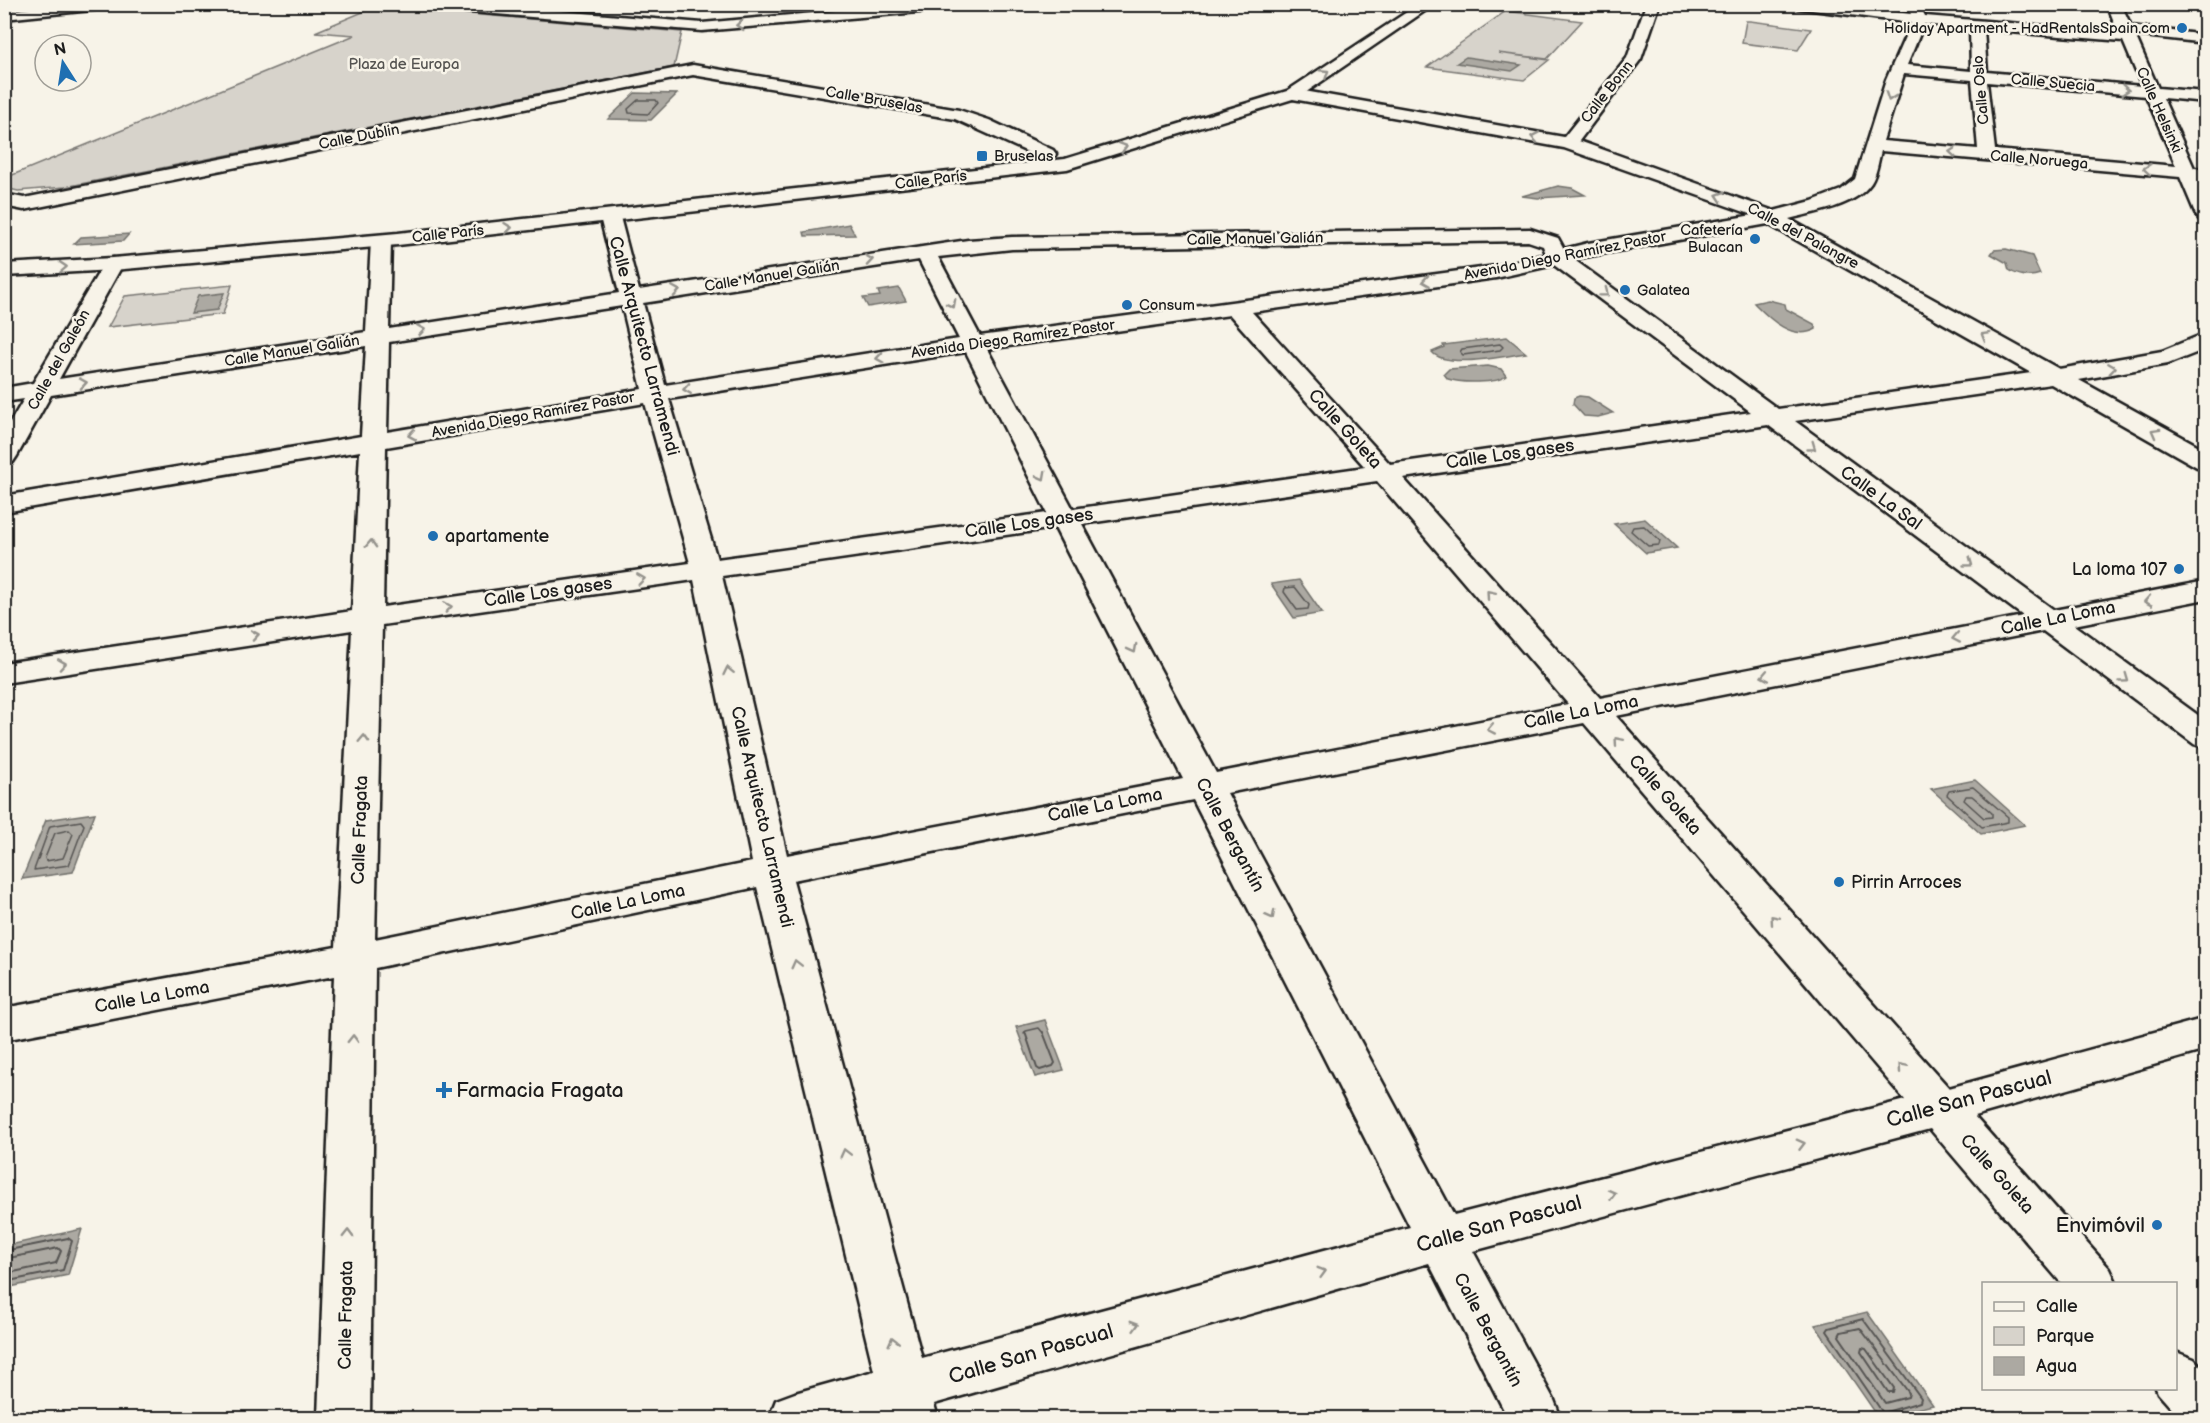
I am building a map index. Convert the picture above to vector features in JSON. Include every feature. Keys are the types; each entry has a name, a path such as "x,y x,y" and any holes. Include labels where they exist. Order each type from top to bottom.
{"street":[{"path":"4,15 111,4"},
{"path":"423,4 701,32 966,4"},
{"name":"Calle Bonn","path":"1568,143 1634,59 1653,4"},
{"path":"1797,4 1916,12 1977,25 2127,37 2205,39"},
{"name":"Calle Helsinki","path":"2114,4 2205,215"},
{"path":"2198,4 2205,5"},
{"path":"1386,10 1397,5 1427,7"},
{"name":"Calle París","path":"4,256 380,235 609,217 1067,164 1293,94 1427,7"},
{"name":"Avenida Diego Ramírez Pastor","path":"4,504 655,394 973,344 1496,272 1551,249 1588,249 1815,207 1856,190 1863,183 1916,12"},
{"name":"Calle Oslo","path":"1977,25 1978,76 1987,155"},
{"path":"2127,37 2205,52"},
{"name":"Calle Bruselas","path":"694,64 952,114 983,124 1067,164"},
{"name":"Calle Dublin","path":"24,204 694,64"},
{"name":"Calle Suecia","path":"1900,69 2205,97"},
{"name":"Calle del Palangre","path":"1260,88 1568,143 1772,216 2205,461"},
{"name":"Calle París","path":"4,270 113,264 380,235 1047,154 1260,88"},
{"name":"Calle Noruega","path":"1873,145 2205,174"},
{"path":"4,200 24,204"},
{"path":"4,222 24,204"},
{"name":"Calle Arquitecto Larramendi","path":"609,217 655,394 706,570 772,871 909,1404"},
{"name":"Calle Manuel Galián","path":"4,395 925,252 1012,243 1521,234 1551,249"},
{"name":"Calle Fragata","path":"344,1419 355,958 369,618 380,235"},
{"name":"Calle La Sal","path":"1551,249 1771,416 2205,737"},
{"name":"Calle Bergantín","path":"925,252 1535,1419"},
{"name":"Calle del Galeón","path":"4,456 113,264"},
{"name":"Calle Goleta","path":"1235,307 1384,472 2091,1282"},
{"path":"2054,376 2151,361 2178,353 2205,340"},
{"name":"Calle Los gases","path":"4,673 369,618 2054,376"},
{"name":"Calle La Loma","path":"4,1024 355,958 772,871 2205,590"},
{"name":"Calle San Pascual","path":"795,1419 909,1404 1441,1239 1938,1108 2205,1034"},
{"path":"2177,1378 2205,1410"}],"green space":[{"name":"Plaza de Europa","path":"377,6 682,32 674,67 65,187 18,191 5,188 5,178 355,35 315,32"},
{"path":"1506,11 1582,21 1547,59 1498,53 1549,60 1524,80 1427,67"},
{"path":"1746,21 1811,29 1798,50 1742,43"},
{"path":"232,285 223,314 108,327 125,296"}],"water":[{"path":"1466,57 1521,65 1512,71 1457,63"},
{"path":"635,93 677,94 651,120 608,119"},
{"path":"1558,186 1572,188 1585,195 1538,198 1522,196"},
{"path":"849,224 855,235 805,236 804,232"},
{"path":"129,234 123,241 74,244 81,237"},
{"path":"2006,249 2032,256 2040,274 2024,276 2016,274 2009,270 2007,263 1991,254 1994,250"},
{"path":"899,288 906,301 868,307 863,298 880,296 878,291"},
{"path":"224,293 217,310 191,313 198,296"},
{"path":"1768,300 1785,304 1786,309 1814,324 1816,329 1798,333 1782,326 1754,303"},
{"path":"1507,337 1526,353 1462,361 1439,357 1432,352 1444,347 1443,345"},
{"path":"1488,366 1501,369 1506,376 1487,382 1469,382 1448,379 1444,374 1449,369"},
{"path":"1588,397 1613,413 1598,417 1584,416 1573,404 1574,398"},
{"path":"1645,519 1677,548 1646,553 1614,524"},
{"path":"1299,580 1322,613 1294,618 1271,584"},
{"path":"1975,780 2025,825 1981,834 1931,789"},
{"path":"95,813 73,872 22,879 46,820"},
{"path":"1045,1020 1064,1070 1035,1077 1016,1027"},
{"path":"82,1229 68,1275 5,1288 5,1246"},
{"path":"1867,1312 1933,1405 1879,1418 1815,1325"}],"place":[{"name":"Holiday Apartment - HadRentalsSpain.com","path":"2182,28"},
{"name":"Bruselas","path":"982,156"},
{"name":"Cafetería Bulacan","path":"1755,239"},
{"name":"Galatea","path":"1625,290"},
{"name":"Consum","path":"1127,305"},
{"name":"apartamente","path":"433,536"},
{"name":"La loma 107","path":"2179,569"},
{"name":"Pirrin Arroces","path":"1839,882"},
{"name":"Farmacia Fragata","path":"444,1090"},
{"name":"Envimóvil","path":"2157,1225"}]}
